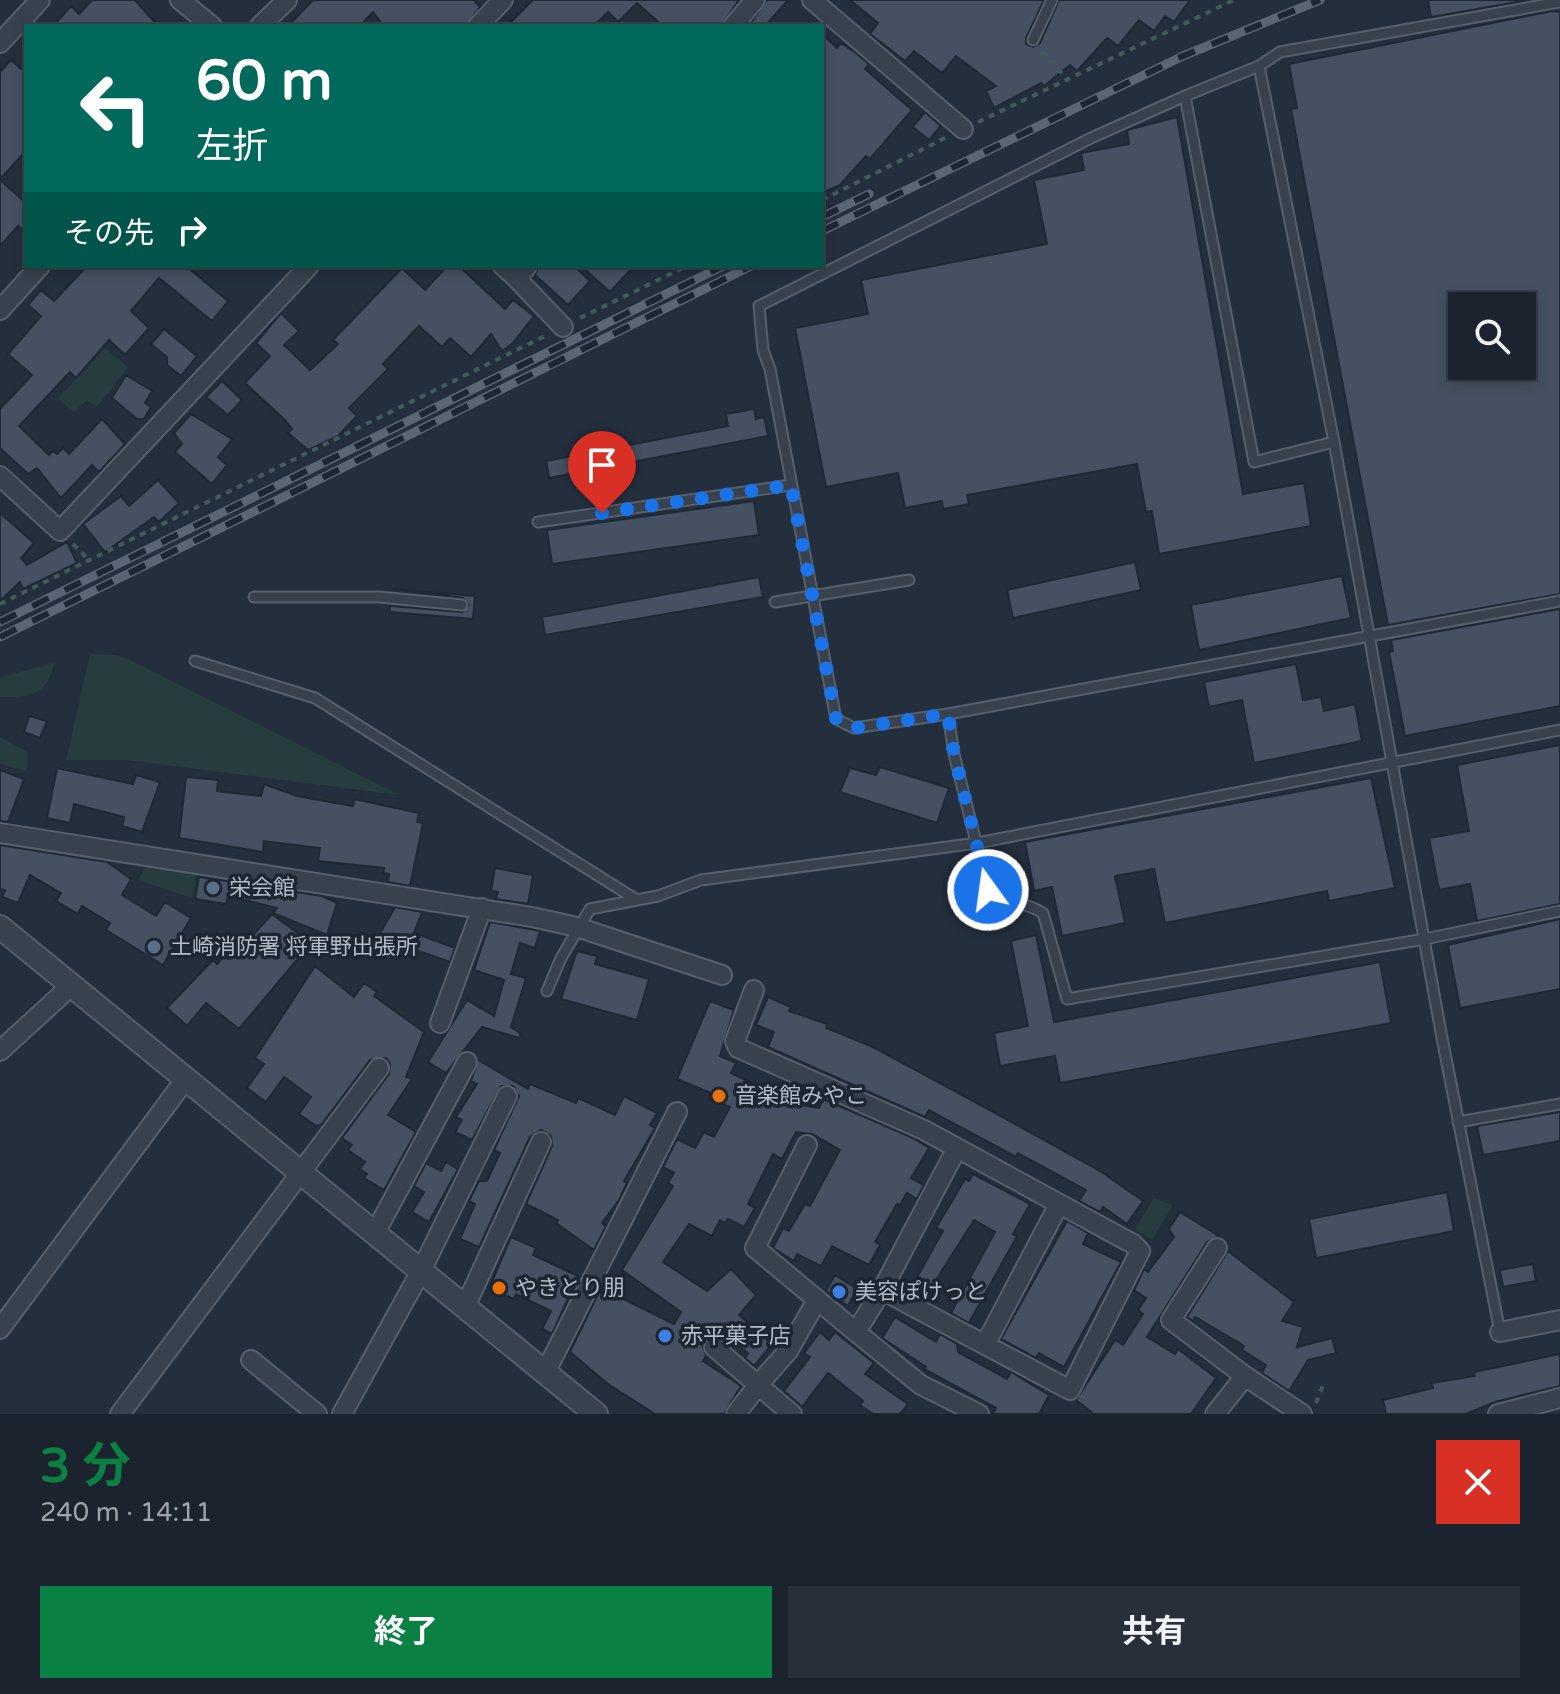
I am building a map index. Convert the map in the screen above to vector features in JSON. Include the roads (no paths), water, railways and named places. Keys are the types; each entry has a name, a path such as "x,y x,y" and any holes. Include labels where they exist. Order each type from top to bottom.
{"street":[{"path":"0,43 40,0"},
{"path":"180,0 210,24"},
{"path":"262,24 287,0"},
{"path":"480,24 503,0"},
{"path":"735,24 755,0"},
{"path":"812,0 963,129"},
{"path":"0,310 38,268"},
{"path":"0,476 60,531 307,268"},
{"path":"516,270 563,327"},
{"path":"0,833 482,908 577,927 722,975"},
{"path":"440,1023 482,908"},
{"path":"0,927 596,1414"},
{"path":"0,1051 71,986"},
{"path":"754,990 735,1041 738,1048 957,1148 1140,1251 1070,1390 882,1290"},
{"path":"375,1233 467,1062"},
{"path":"120,1414 379,1068"},
{"path":"0,1329 185,1080"},
{"path":"342,1414 421,1271 507,1096"},
{"path":"545,1373 677,1112"},
{"path":"465,1307 541,1142"},
{"path":"807,1145 755,1248 921,1385 979,1414"},
{"path":"856,1332 882,1290 957,1148"},
{"path":"985,1345 1059,1204"},
{"path":"1217,1248 1171,1320 1302,1414"},
{"path":"736,1414 788,1351 817,1300"},
{"path":"1500,1332 1560,1320"},
{"path":"714,1347 792,1414"},
{"path":"251,1360 317,1414"},
{"path":"1215,1414 1245,1376"},
{"path":"1498,1414 1560,1398"}],"lane":[{"path":"1033,40 1052,0"},
{"path":"1560,2 1280,52 1259,66 1091,138 759,306 763,350 770,369 828,684 841,724 854,728 948,714 1560,601"},
{"path":"1259,66 1334,442 1458,1122 1500,1332"},
{"path":"1185,96 1254,462 1334,442"},
{"path":"538,522 791,485"},
{"path":"775,602 909,580"},
{"path":"254,597 379,597 462,605"},
{"path":"195,661 315,698 637,900"},
{"path":"948,714 954,754 988,890 1005,901 1030,905 1043,913 1067,999 1425,939 1560,911"},
{"path":"547,991 577,927 590,909 637,900 701,880 977,843 1560,730"},
{"path":"1458,1122 1560,1104"}],"railway":[{"path":"824,230 1183,56 1320,0"},
{"path":"824,216 869,194"},
{"path":"0,622 719,268"},
{"path":"0,637 747,268"}],"place":[{"name":"栄会館","path":"213,888"},
{"name":"土崎消防署 将軍野出張所","path":"154,947"},
{"name":"音楽館みやこ","path":"719,1096"},
{"name":"やきとり朋","path":"499,1288"},
{"name":"美容ぽけっと","path":"839,1292"},
{"name":"赤平菓子店","path":"665,1336"}]}
